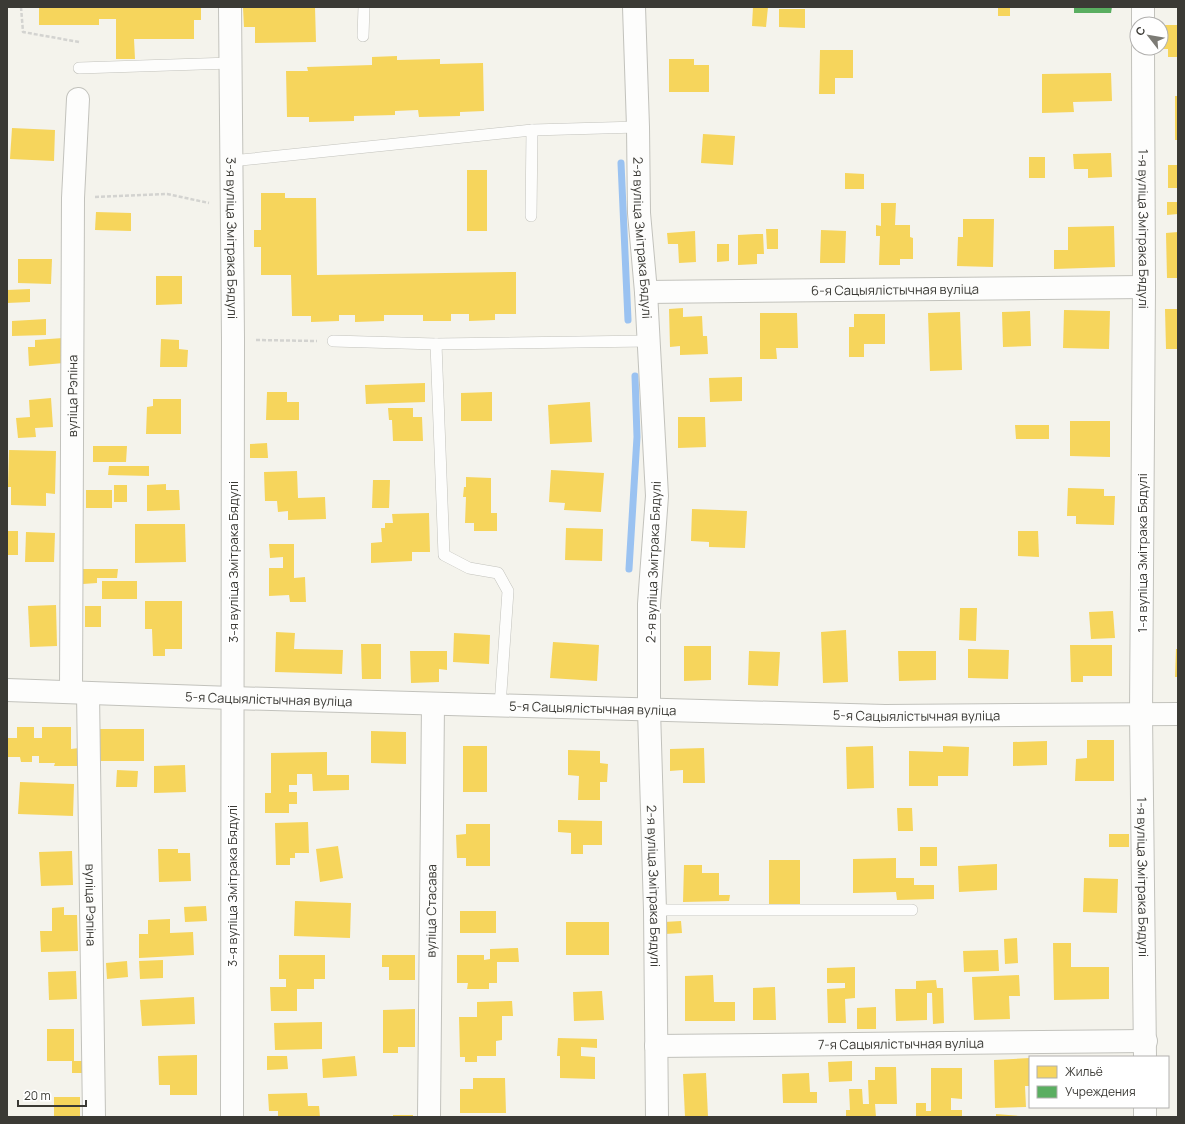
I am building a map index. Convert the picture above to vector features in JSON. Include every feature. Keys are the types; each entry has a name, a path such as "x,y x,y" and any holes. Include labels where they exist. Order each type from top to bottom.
{"street":[{"name":"3-я вуліца Змітрака Бядулі","path":"230,7 233,339 232,1117"},
{"name":"2-я вуліца Змітрака Бядулі","path":"634,7 639,213 646,292 657,496 649,604 649,710 655,910 657,1117"},
{"name":"1-я вуліца Змітрака Бядулі","path":"1143,56 1144,287 1141,714 1145,1049"},
{"name":"вуліца Рэпіна","path":"78,99 73,198 80,693 94,1117"},
{"name":"6-я Сацыялістычная вуліца","path":"646,292 1144,287"},
{"name":"5-я Сацыялістычная вуліца","path":"7,690 500,706 885,716 1178,714"},
{"name":"вуліца Стасава","path":"429,1117 433,704"},
{"name":"7-я Сацыялістычная вуліца","path":"656,1046 1145,1049"}],"lane":[{"path":"363,36 364,7"},
{"path":"78,68 230,63"},
{"path":"231,161 532,130 638,127"},
{"path":"531,216 532,130"},
{"path":"333,341 436,344 648,341"},
{"path":"436,344 444,555 469,568 498,573 508,591 500,706"},
{"path":"655,910 912,910"}],"path":[{"path":"21,7 23,32 79,42"},
{"path":"73,198 166,194 203,201 232,212"},
{"path":"233,339 333,341"}],"building: Жильё":[{"path":"39,7 201,7 201,20 194,20 194,39 134,39 135,59 116,59 116,19 99,19 99,25 39,25"},
{"path":"315,7 316,42 255,43 255,27 244,27 243,8"},
{"path":"753,7 768,7 766,27 752,26"},
{"path":"998,7 1010,7 1010,16 998,16"},
{"path":"779,9 805,9 805,28 779,27"},
{"path":"1169,25 1178,25 1178,57 1168,57"},
{"path":"820,50 853,50 853,78 835,78 835,94 819,94"},
{"path":"397,56 397,60 440,59 440,64 483,63 484,111 460,112 460,116 419,117 418,110 395,111 395,115 354,116 354,121 309,122 309,117 287,117 286,71 308,71 307,67 372,65 372,57"},
{"path":"669,59 694,59 694,65 709,65 709,92 669,92"},
{"path":"1111,73 1112,101 1073,102 1074,112 1042,113 1042,74"},
{"path":"1175,96 1178,96 1178,140 1175,140"},
{"path":"12,128 55,130 54,161 10,159"},
{"path":"703,134 735,136 733,165 701,163"},
{"path":"1111,153 1112,177 1088,178 1088,169 1074,169 1073,154"},
{"path":"1029,157 1045,157 1045,178 1029,178"},
{"path":"1168,165 1178,165 1178,188 1168,188"},
{"path":"467,170 487,170 487,231 467,231"},
{"path":"845,173 864,174 864,189 845,189"},
{"path":"261,193 285,193 285,198 316,198 317,275 516,272 516,314 495,314 495,320 469,321 469,314 451,314 451,321 423,321 423,315 384,315 384,321 355,322 355,315 339,315 339,321 311,322 311,316 292,316 291,275 261,275 261,247 254,247 254,230 261,230"},
{"path":"1167,202 1178,202 1178,214 1167,215"},
{"path":"881,203 896,203 895,225 910,225 910,237 913,238 913,259 900,259 900,265 879,265 880,236 876,236 876,225 881,226"},
{"path":"96,212 131,213 131,231 95,230"},
{"path":"963,219 994,219 993,267 957,266 958,237 963,237"},
{"path":"1114,226 1115,267 1054,269 1054,250 1068,250 1068,227"},
{"path":"766,229 778,229 778,249 767,249"},
{"path":"821,230 846,231 845,263 820,263"},
{"path":"695,231 696,262 679,263 678,244 668,244 667,233"},
{"path":"1178,232 1178,278 1167,278 1166,233"},
{"path":"763,234 764,254 757,254 757,264 738,265 738,235"},
{"path":"717,244 729,244 729,261 717,262"},
{"path":"18,259 52,259 51,284 18,283"},
{"path":"156,276 182,276 182,304 156,305"},
{"path":"30,289 30,302 7,303 7,290"},
{"path":"683,308 683,317 702,316 703,336 707,336 708,354 680,355 680,346 670,347 669,309"},
{"path":"1165,309 1178,309 1178,349 1166,349"},
{"path":"1064,310 1110,311 1109,349 1063,348"},
{"path":"1030,311 1031,346 1003,347 1002,312"},
{"path":"960,312 962,370 930,371 928,313"},
{"path":"760,313 797,313 798,348 776,348 777,359 760,359"},
{"path":"854,314 885,314 885,344 864,344 864,357 849,357 849,327 854,327"},
{"path":"46,319 46,335 12,336 12,321"},
{"path":"63,338 64,363 29,366 28,347 35,347 35,340"},
{"path":"161,339 179,340 179,349 188,350 187,367 160,367"},
{"path":"742,377 742,401 710,402 709,378"},
{"path":"425,383 425,402 366,404 365,385"},
{"path":"267,392 287,392 287,402 299,402 299,420 266,420"},
{"path":"492,392 492,421 461,421 461,393"},
{"path":"51,398 53,427 35,428 36,437 18,438 16,418 30,417 29,400"},
{"path":"153,399 181,399 181,434 146,434 147,407 153,406"},
{"path":"590,402 592,442 550,444 548,405"},
{"path":"388,408 413,408 413,417 422,417 423,441 393,441 392,420 389,420"},
{"path":"678,417 705,417 706,447 678,448"},
{"path":"1070,421 1110,421 1110,457 1070,456"},
{"path":"1015,425 1049,425 1049,439 1016,439"},
{"path":"267,443 268,458 250,458 250,444"},
{"path":"93,446 127,446 126,462 93,462"},
{"path":"9,450 56,451 55,494 46,493 46,506 11,505 11,487 8,487"},
{"path":"109,466 149,466 149,476 108,475"},
{"path":"551,470 604,473 601,512 564,510 565,503 549,502"},
{"path":"297,471 298,498 325,497 326,519 288,520 288,511 278,512 277,501 265,501 264,472"},
{"path":"466,477 491,478 491,513 497,513 497,531 474,531 474,523 465,523 466,497 463,497 464,487 466,487"},
{"path":"373,480 390,480 389,508 372,508"},
{"path":"166,484 166,490 179,490 180,510 147,511 147,485"},
{"path":"114,485 127,485 127,502 114,502"},
{"path":"1068,488 1104,489 1104,496 1115,496 1114,525 1076,524 1076,516 1067,516"},
{"path":"86,490 112,490 112,508 86,508"},
{"path":"692,509 747,511 745,548 709,547 709,542 691,541"},
{"path":"429,513 430,552 412,552 412,561 371,563 371,543 382,542 381,528 385,528 385,523 393,523 392,514"},
{"path":"135,524 185,524 186,562 135,563"},
{"path":"566,528 603,529 602,561 565,560"},
{"path":"7,531 18,531 18,555 7,555"},
{"path":"1018,531 1038,531 1039,557 1018,556"},
{"path":"26,532 55,533 54,562 25,562"},
{"path":"269,544 294,544 294,578 305,577 306,602 290,602 289,595 269,596 269,568 283,568 283,557 270,558"},
{"path":"83,569 118,569 117,578 97,578 97,583 83,584"},
{"path":"102,581 137,581 137,599 102,599"},
{"path":"145,601 182,601 182,649 165,649 165,656 153,656 152,629 145,629"},
{"path":"56,605 57,646 30,647 28,606"},
{"path":"85,606 101,606 101,627 85,627"},
{"path":"960,608 977,608 976,641 959,640"},
{"path":"1113,611 1115,638 1091,639 1089,612"},
{"path":"846,630 848,682 823,683 821,632"},
{"path":"276,632 295,633 294,649 343,650 342,674 275,672"},
{"path":"454,633 490,635 489,664 453,662"},
{"path":"553,642 599,645 597,681 550,678"},
{"path":"361,644 381,644 381,679 362,679"},
{"path":"1070,645 1112,645 1112,676 1083,676 1083,682 1071,682"},
{"path":"684,646 711,646 711,680 684,681"},
{"path":"968,649 1009,650 1008,679 968,678"},
{"path":"1176,649 1178,649 1178,677 1175,677"},
{"path":"410,651 447,651 447,670 439,669 439,682 411,683"},
{"path":"749,651 780,652 778,686 748,685"},
{"path":"898,651 936,651 936,680 899,681"},
{"path":"17,727 34,727 34,738 42,738 42,727 71,727 71,749 79,748 79,766 54,766 55,763 39,763 39,756 32,756 32,762 21,762 20,757 7,757 7,738 17,738"},
{"path":"100,729 144,729 144,761 100,761"},
{"path":"371,731 406,732 406,764 371,763"},
{"path":"1087,740 1114,740 1114,781 1075,781 1076,759 1087,758"},
{"path":"1047,741 1047,765 1013,766 1013,742"},
{"path":"463,746 487,746 487,792 463,792"},
{"path":"873,746 874,788 847,789 846,747"},
{"path":"943,746 969,747 968,776 938,776 938,786 909,786 909,751 943,752"},
{"path":"704,748 705,783 683,783 683,770 670,771 670,749"},
{"path":"568,750 600,751 600,763 608,764 607,782 600,782 600,800 578,800 579,776 568,775"},
{"path":"327,752 327,775 349,775 349,790 313,791 312,774 297,774 297,785 289,785 289,792 297,792 297,804 289,804 289,813 265,813 265,793 271,793 271,753"},
{"path":"185,765 186,792 154,793 154,766"},
{"path":"117,770 138,771 137,787 116,787"},
{"path":"20,782 74,784 73,816 18,814"},
{"path":"897,808 912,808 913,831 898,831"},
{"path":"558,820 602,821 602,845 583,845 583,854 571,854 571,833 558,832"},
{"path":"308,822 309,853 295,853 295,858 290,858 290,865 276,865 275,823"},
{"path":"466,824 490,824 490,866 466,866 466,858 457,858 456,835 466,834"},
{"path":"1109,834 1129,834 1129,847 1109,847"},
{"path":"338,846 343,878 320,882 316,849"},
{"path":"920,847 937,847 937,866 920,866"},
{"path":"158,849 178,849 178,853 190,853 191,881 159,882"},
{"path":"72,851 73,885 41,886 39,852"},
{"path":"896,858 896,878 914,878 914,885 934,885 934,899 897,900 896,892 853,893 853,859"},
{"path":"769,860 800,860 800,904 769,904"},
{"path":"997,864 997,890 959,892 958,866"},
{"path":"684,865 702,865 702,873 719,873 719,895 730,895 729,901 683,902"},
{"path":"1084,878 1118,879 1117,913 1083,912"},
{"path":"295,901 351,903 350,938 294,936"},
{"path":"206,906 207,921 185,922 184,907"},
{"path":"64,907 64,915 77,915 78,951 41,952 40,931 52,931 52,908"},
{"path":"460,911 496,911 496,933 460,933"},
{"path":"170,919 170,933 193,932 194,955 139,958 139,934 148,934 148,920"},
{"path":"681,921 682,933 665,934 664,922"},
{"path":"566,922 609,922 609,955 566,955"},
{"path":"1017,938 1018,963 1005,964 1004,939"},
{"path":"1053,943 1071,943 1071,967 1109,967 1109,999 1054,1000"},
{"path":"518,948 519,962 497,962 497,983 489,983 489,989 467,989 468,983 457,983 457,955 484,955 484,960 490,959 490,949"},
{"path":"998,950 999,971 964,972 963,951"},
{"path":"279,955 325,955 325,979 314,979 314,989 297,989 297,1011 271,1011 270,987 286,987 286,979 279,979"},
{"path":"382,955 415,955 415,980 389,980 389,967 382,967"},
{"path":"163,960 163,978 140,979 139,961"},
{"path":"127,961 128,977 107,979 106,963"},
{"path":"855,967 855,998 845,999 846,1023 828,1023 827,989 845,988 845,983 827,983 827,968"},
{"path":"76,971 77,999 49,1000 48,972"},
{"path":"713,975 714,1002 735,1002 735,1021 685,1021 685,976"},
{"path":"1019,975 1020,996 1009,996 1010,1019 974,1020 972,977"},
{"path":"936,980 937,988 943,988 944,1023 933,1024 932,993 927,993 927,1020 896,1021 895,989 916,989 916,981"},
{"path":"775,987 776,1020 753,1020 753,988"},
{"path":"602,991 604,1020 574,1021 573,992"},
{"path":"194,997 195,1024 142,1026 140,1000"},
{"path":"512,1001 513,1016 502,1016 502,1040 496,1041 496,1056 477,1056 477,1062 465,1062 465,1057 460,1057 459,1017 477,1017 477,1002"},
{"path":"876,1007 876,1029 857,1029 857,1008"},
{"path":"415,1009 415,1047 398,1047 398,1053 383,1053 383,1010"},
{"path":"322,1022 322,1049 275,1050 274,1023"},
{"path":"47,1029 74,1029 74,1061 86,1061 86,1073 72,1073 72,1061 47,1061"},
{"path":"558,1038 597,1039 597,1048 581,1047 581,1056 595,1057 595,1079 560,1078 560,1056 557,1056"},
{"path":"197,1055 197,1095 170,1095 170,1085 159,1085 158,1056"},
{"path":"267,1056 287,1056 288,1069 267,1070"},
{"path":"355,1056 357,1076 323,1078 322,1059"},
{"path":"1029,1058 1029,1086 1025,1086 1026,1107 995,1108 994,1060"},
{"path":"852,1061 852,1081 829,1082 828,1062"},
{"path":"875,1067 896,1067 897,1104 875,1104 876,1117 846,1117 846,1110 850,1110 849,1089 862,1089 863,1104 869,1104 868,1080 875,1080"},
{"path":"931,1068 962,1068 962,1099 951,1098 951,1110 962,1110 962,1117 916,1117 916,1103 926,1103 926,1111 931,1111"},
{"path":"706,1073 708,1117 685,1117 683,1074"},
{"path":"809,1073 810,1092 817,1092 817,1103 783,1103 782,1074"},
{"path":"473,1078 505,1078 506,1113 460,1113 460,1089 473,1089"},
{"path":"307,1093 308,1106 319,1106 320,1117 278,1117 278,1111 269,1111 268,1094"},
{"path":"54,1097 80,1097 80,1117 54,1117"},
{"path":"996,1114 1020,1116 1020,1117 996,1117"},
{"path":"393,1115 413,1115 413,1117 393,1117"}],"building: Учреждения":[{"path":"1074,7 1112,7 1111,13 1074,13"}],"waterway":[{"path":"621,163 628,320"},
{"path":"629,569 637,437 635,376"}]}
